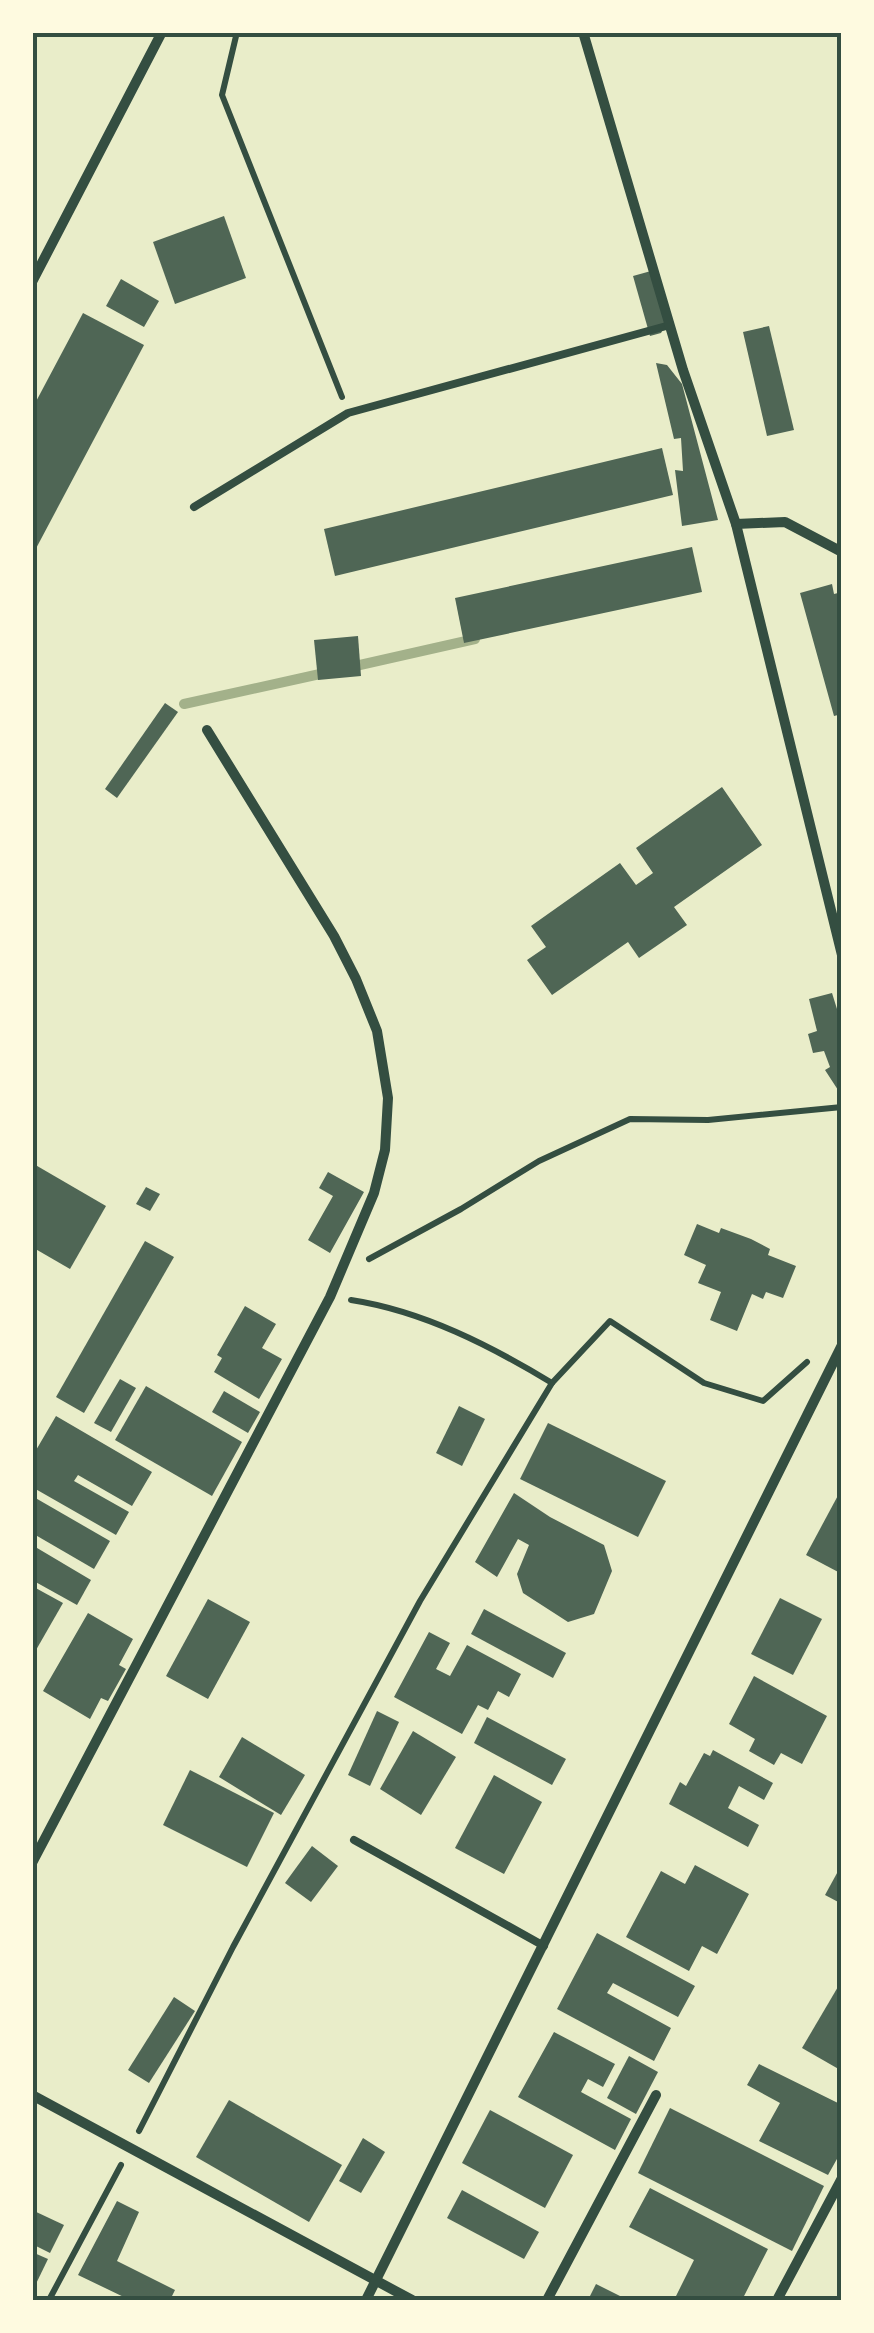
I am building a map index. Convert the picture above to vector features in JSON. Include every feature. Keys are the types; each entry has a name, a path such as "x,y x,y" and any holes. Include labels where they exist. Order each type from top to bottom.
{"street":[{"path":"32,282 162,32"},
{"path":"584,32 670,326 736,524 842,956"},
{"path":"736,524 785,522 842,552"},
{"path":"32,1863 330,1297 374,1194 385,1150 388,1098 377,1030 356,979 334,936 207,730"},
{"path":"366,2300 842,1345"},
{"path":"32,2094 412,2300"},
{"path":"546,2300 656,2095"},
{"path":"776,2300 842,2178"}],"lane":[{"path":"194,506 348,413 670,326"},
{"path":"354,1840 544,1946"}],"path":[{"path":"236,32 222,94 348,413"},
{"path":"344,1263 370,1259 538,1161 630,1120 708,1120 842,1107"},
{"path":"330,1297 377,1304 489,1345 552,1383"},
{"path":"49,2300 420,1601 552,1383 610,1321 704,1383 763,1401 815,1354"}],"building":[{"path":"224,216 246,278 175,304 153,242"},
{"path":"651,271 667,322 661,333 650,336 633,276"},
{"path":"121,279 159,301 144,327 106,306"},
{"path":"83,313 144,345 32,556 32,409"},
{"path":"769,326 794,430 767,436 743,332"},
{"path":"656,363 667,365 682,384 718,520 682,526 675,470 683,471 681,438 674,439"},
{"path":"662,448 673,495 335,576 324,529"},
{"path":"692,547 702,592 464,643 455,598"},
{"path":"832,584 834,594 842,592 842,714 834,716 800,593"},
{"path":"358,636 361,676 318,680 314,640"},
{"path":"165,703 178,712 117,798 105,789"},
{"path":"722,787 762,845 674,907 687,925 639,958 628,942 552,995 527,960 546,947 531,926 620,863 636,885 653,873 636,848"},
{"path":"832,993 842,1025 842,1088 838,1090 825,1070 830,1067 824,1051 813,1053 808,1034 817,1031 809,999"},
{"path":"32,1163 106,1206 70,1269 32,1247"},
{"path":"328,1172 364,1192 330,1253 308,1240 333,1196 319,1188"},
{"path":"146,1187 160,1194 150,1211 136,1204"},
{"path":"697,1224 751,1239 770,1249 768,1255 796,1266 783,1298 766,1292 763,1299 752,1294 737,1331 710,1320 721,1292 698,1283 706,1265 684,1255"},
{"path":"145,1241 174,1257 84,1413 56,1397"},
{"path":"245,1306 276,1324 262,1348 282,1359 259,1399 214,1372 222,1358 217,1355"},
{"path":"120,1379 136,1388 111,1432 94,1423"},
{"path":"146,1386 242,1442 212,1496 115,1440"},
{"path":"224,1391 260,1412 248,1433 212,1412"},
{"path":"459,1406 485,1419 462,1466 436,1453"},
{"path":"56,1416 152,1472 132,1506 78,1475 74,1481 129,1512 116,1535 32,1487 32,1457"},
{"path":"548,1423 666,1481 638,1537 520,1479"},
{"path":"842,1488 842,1574 806,1555"},
{"path":"514,1493 604,1545 612,1571 594,1614 568,1622 523,1593 517,1574 529,1545 518,1539 497,1577 475,1562"},
{"path":"32,1496 110,1541 94,1569 32,1533"},
{"path":"32,1545 91,1580 77,1605 32,1580"},
{"path":"32,1586 63,1603 32,1657"},
{"path":"780,1598 822,1619 793,1675 751,1654"},
{"path":"208,1599 250,1622 208,1699 166,1676"},
{"path":"484,1609 566,1653 553,1678 471,1634"},
{"path":"88,1613 133,1639 119,1665 126,1669 108,1701 101,1698 90,1719 43,1691"},
{"path":"429,1632 450,1643 436,1669 450,1676 467,1645 521,1674 509,1697 498,1691 488,1710 478,1705 462,1734 394,1697"},
{"path":"754,1676 827,1716 802,1764 781,1753 774,1765 749,1751 755,1739 729,1724"},
{"path":"377,1711 399,1722 370,1786 348,1775"},
{"path":"487,1717 566,1759 552,1785 474,1743"},
{"path":"413,1731 456,1757 421,1815 380,1789"},
{"path":"242,1737 305,1775 281,1815 219,1777"},
{"path":"713,1750 773,1783 764,1800 739,1786 728,1808 759,1825 748,1847 669,1804 680,1782 686,1786 704,1753 710,1756"},
{"path":"190,1770 274,1813 247,1867 163,1825"},
{"path":"494,1775 542,1802 504,1874 455,1848"},
{"path":"312,1846 338,1866 311,1902 285,1883"},
{"path":"842,1864 842,1904 825,1895"},
{"path":"695,1865 749,1894 717,1954 702,1946 689,1971 626,1937 661,1871 685,1884"},
{"path":"597,1933 695,1986 678,2017 613,1983 607,1993 671,2028 654,2061 557,2009"},
{"path":"842,1980 842,2071 802,2048"},
{"path":"174,1997 195,2011 149,2083 128,2070"},
{"path":"554,2032 615,2064 603,2087 588,2079 581,2092 631,2119 615,2150 518,2097"},
{"path":"629,2056 658,2072 636,2114 607,2098"},
{"path":"759,2064 842,2105 842,2150 828,2175 759,2141 780,2103 747,2085"},
{"path":"229,2100 342,2165 309,2222 196,2157"},
{"path":"670,2108 824,2186 792,2251 638,2173"},
{"path":"490,2110 573,2155 545,2208 462,2163"},
{"path":"363,2138 385,2152 361,2193 339,2181"},
{"path":"650,2188 768,2249 742,2300 674,2300 694,2260 629,2227"},
{"path":"462,2190 539,2232 524,2259 447,2218"},
{"path":"117,2201 139,2212 117,2261 175,2290 170,2300 130,2300 78,2275"},
{"path":"32,2210 64,2225 50,2253 32,2244"},
{"path":"32,2252 48,2259 32,2292"},
{"path":"596,2284 628,2300 588,2300"}],"waterway":[{"path":"351,667 475,639"},
{"path":"184,704 329,672"}]}
